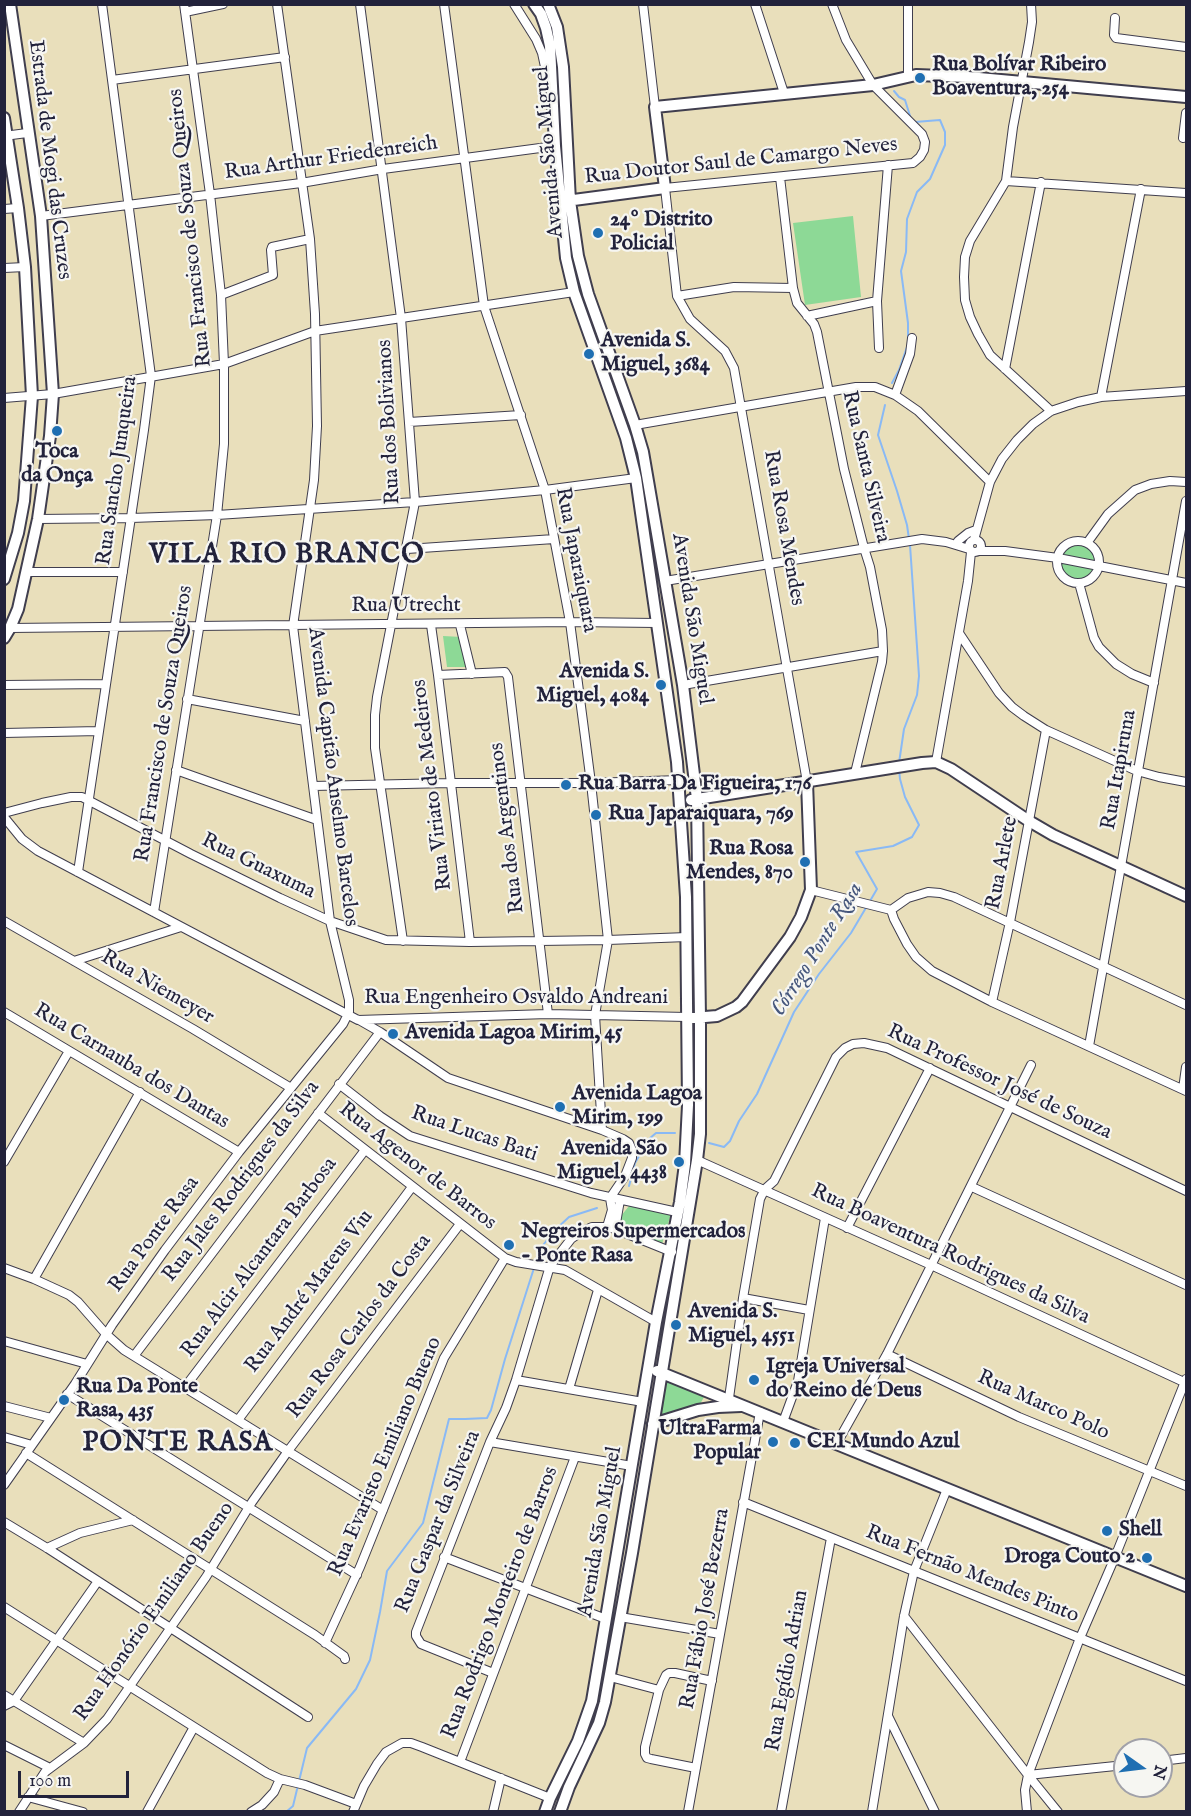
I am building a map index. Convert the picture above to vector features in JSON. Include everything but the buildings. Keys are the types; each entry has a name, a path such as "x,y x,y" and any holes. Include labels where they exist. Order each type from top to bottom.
{"main road":[{"name":"Estrada de Mogi das Cruzes","path":"8,633 18,609 38,519 50,436 53,394 41,216 27,133 10,4"},
{"name":"Avenida São Miguel","path":"534,4 541,14 549,37 555,146 582,275 643,452 683,685 697,799 700,1018 700,1134 697,1160 663,1372 605,1702 599,1723 560,1812"},
{"name":"Avenida São Miguel","path":"545,1812 589,1714 677,1212 688,1130 687,937 677,762 636,478 616,409 574,292 566,258 563,67 557,27 548,4"},
{"path":"655,107 873,85 908,76 941,75 1186,97"},
{"name":"Rua Rosa Mendes","path":"655,107 665,188"},
{"name":"Estrada de Mogi das Cruzes","path":"4,118 25,267 32,396 24,501 18,533 4,579"},
{"name":"Rua Doutor Saul de Camargo Neves","path":"565,201 665,188"},
{"path":"616,409 626,424 635,425"},
{"path":"677,762 686,798 689,800 936,762 951,769 1029,821 1078,848 1186,896"},
{"name":"Rua Rosa Mendes","path":"687,1017 717,1016 736,1007 747,996 790,937 801,917 810,890 807,782"},
{"path":"648,1369 663,1372 729,1398 1186,1586"},
{"path":"698,1410 705,1398 702,1388"},
{"path":"640,1415 653,1424 698,1410 745,1406"}],"street":[{"name":"Rua Sancho Junqueira","path":"78,872 151,376 102,4"},
{"path":"185,8 223,4"},
{"name":"Avenida Capitão Anselmo Barcelos","path":"277,4 310,239 315,331 316,452 311,509 293,626 330,921 349,1000 349,1016"},
{"name":"Rua dos Bolivianos","path":"360,4 401,318 415,502 376,697 375,715 375,748 403,942"},
{"name":"Rua Japaraiquara","path":"444,4 484,306 545,490 570,622 608,940 596,1015 602,1130"},
{"name":"Avenida São Miguel","path":"514,4 542,53 554,104"},
{"name":"Rua Rosa Mendes","path":"644,4 655,107"},
{"path":"755,4 784,93"},
{"name":"Rua Doutor Saul de Camargo Neves","path":"665,188 913,163 917,160 923,153 925,142 918,130 873,85 846,40 832,4"},
{"path":"908,4 908,76"},
{"path":"1031,4 1032,22 1006,181 970,241 965,257 965,300 978,334 990,355 1051,411"},
{"name":"Rua Francisco de Souza Queiros","path":"154,912 217,515 224,457 224,364 220,294 210,194 185,8"},
{"path":"1115,18 1114,35 1116,38 1186,47"},
{"path":"111,80 285,57"},
{"path":"1183,138 1186,113"},
{"path":"6,136 27,133"},
{"name":"Rua Arthur Friedenreich","path":"41,216 301,183 383,169 555,146"},
{"path":"879,348 877,301 888,165"},
{"name":"Rua Santa Silveira","path":"780,177 793,288 797,303 817,332 847,480 873,582 883,651 855,773"},
{"path":"1006,181 1186,193"},
{"path":"1005,369 1041,182"},
{"name":"Rua Rosa Mendes","path":"665,188 677,296 690,319 725,351 734,368 807,782"},
{"path":"1101,397 1142,189"},
{"path":"4,209 18,208"},
{"path":"220,294 273,275 272,247 310,239"},
{"path":"4,268 25,267"},
{"path":"677,296 734,287 793,288"},
{"path":"4,399 53,394 224,364 315,331 574,292"},
{"path":"807,316 877,301"},
{"path":"895,395 910,354 912,338"},
{"path":"635,425 828,392 866,386 875,387 895,395 918,411 990,482"},
{"path":"936,762 968,581 976,548 976,530 990,482 1002,459 1033,424 1051,411 1101,397 1186,390"},
{"path":"409,422 521,415"},
{"path":"38,519 217,515 415,502 545,490 636,478"},
{"path":"1087,543 1108,514 1135,490 1151,484 1170,481 1186,482"},
{"name":"Rua Itapiruna","path":"1089,1046 1186,501"},
{"path":"958,541 976,530"},
{"path":"407,549 555,539"},
{"path":"665,581 922,539 1058,558 1186,583"},
{"path":"946,542 958,541 976,548"},
{"path":"1087,543 1097,553 1099,566 1097,572 1089,580 1073,582 1062,576 1058,558 1064,547 1069,544 1087,543"},
{"path":"26,572 123,572"},
{"path":"1079,583 1094,638 1099,647 1116,664 1154,683"},
{"name":"Rua Utrecht","path":"8,633 114,627 657,623"},
{"path":"438,675 472,674 460,624"},
{"name":"Rua Viriato de Medeiros","path":"430,625 470,942"},
{"path":"959,633 988,678 1012,707 1046,729 1137,771 1186,782"},
{"path":"683,685 883,651"},
{"name":"Rua dos Argentinos","path":"472,674 505,672 507,674 548,1014"},
{"path":"4,685 106,684"},
{"path":"187,699 305,721"},
{"name":"Rua Arlete","path":"992,1002 1010,922 1046,729"},
{"path":"4,733 99,731"},
{"path":"176,770 317,820"},
{"path":"313,786 679,780"},
{"path":"4,815 71,797 78,796 88,799"},
{"name":"Rua Guaxuma","path":"88,799 280,898 330,921 378,938 403,942 470,942 687,937"},
{"name":"Rua Engenheiro Osvaldo Andreani","path":"4,815 16,832 29,844 358,1020 548,1014 687,1017"},
{"path":"810,890 891,910 908,898 928,892 954,897 1186,1005"},
{"path":"891,910 907,944 916,957 932,971 951,982 1185,1090 1186,1067"},
{"name":"Rua Niemeyer","path":"4,921 291,1088"},
{"path":"74,961 181,927"},
{"name":"Rua Carnauba dos Dantas","path":"4,1012 239,1152"},
{"name":"Rua Ponte Rasa","path":"4,1485 165,1250 239,1152 349,1016"},
{"path":"358,1020 380,1032 448,1078 602,1130 629,1143 632,1150 631,1165 610,1198 611,1228"},
{"name":"Rua Jales Rodrigues da Silva","path":"134,1356 380,1032"},
{"name":"Rua Professor José de Souza","path":"765,1189 774,1181 836,1057 845,1048 864,1042 874,1044 930,1068 1186,1191"},
{"path":"4,1162 69,1051"},
{"path":"837,1443 886,1354 972,1187 1031,1065"},
{"path":"847,1228 930,1068"},
{"name":"Rua Lucas Bati","path":"339,1084 410,1136 610,1198 677,1212"},
{"path":"33,1279 140,1092"},
{"name":"Rua Agenor de Barros","path":"318,1113 506,1258 565,1270 656,1322"},
{"name":"Rua Alcir Alcantara Barbosa","path":"185,1387 365,1150"},
{"name":"Rua Boaventura Rodrigues da Silva","path":"697,1160 1186,1381"},
{"name":"Rua André Mateus Viu","path":"238,1420 412,1186"},
{"path":"972,1187 1186,1285"},
{"path":"729,1398 757,1212 765,1189"},
{"path":"611,1228 620,1200"},
{"path":"783,1422 798,1381 825,1218"},
{"name":"Rua Rosa Carlos da Costa","path":"288,1451 460,1224"},
{"path":"548,1266 571,1239 592,1227 611,1228 669,1251 682,1253"},
{"name":"Rua Evaristo Emiliano Bueno","path":"325,1642 357,1575 448,1350 506,1258"},
{"name":"Rua Gaspar da Silveira","path":"494,1673 421,1644 416,1632 516,1380 548,1266"},
{"path":"4,1268 69,1295 124,1350 383,1510"},
{"path":"569,1389 598,1290"},
{"path":"743,1298 809,1310"},
{"path":"4,1341 87,1364"},
{"name":"Rua Marco Polo","path":"886,1354 1019,1417 1186,1486"},
{"path":"516,1380 643,1402"},
{"path":"1027,1812 1025,1790 1028,1775 1080,1638 1186,1381"},
{"path":"67,1394 357,1575"},
{"path":"4,1406 51,1418"},
{"name":"Rua Fábio José Bezerra","path":"688,1812 760,1412"},
{"path":"4,1437 32,1445"},
{"path":"490,1442 632,1466"},
{"name":"Rua Honório Emiliano Bueno","path":"19,1812 45,1772 84,1743 107,1719 210,1570 288,1451"},
{"path":"26,1454 315,1635 345,1659"},
{"name":"Rua Rodrigo Monteiro de Barros","path":"460,1762 575,1457"},
{"path":"872,1812 904,1616 914,1571 947,1489"},
{"name":"Rua Fernão Mendes Pinto","path":"743,1502 1186,1681"},
{"path":"47,1548 80,1533 133,1520"},
{"path":"4,1522 308,1717"},
{"name":"Rua Egídio Adrian","path":"781,1812 831,1538"},
{"path":"444,1557 606,1619"},
{"path":"4,1706 14,1701 98,1581"},
{"path":"4,1607 267,1773 280,1779 305,1785 354,1808 377,1764 386,1752 402,1743 411,1743 550,1798"},
{"path":"904,1616 1058,1812"},
{"path":"620,1617 720,1634"},
{"path":"696,1768 647,1758 645,1754 659,1690 666,1676 675,1672 712,1681"},
{"path":"610,1677 659,1690"},
{"path":"4,1695 84,1743"},
{"path":"888,1716 935,1812"},
{"path":"147,1812 194,1727"},
{"path":"4,1745 50,1768"},
{"path":"1028,1775 1113,1766"},
{"path":"493,1812 501,1778"},
{"path":"251,1812 262,1805 274,1792 280,1779"},
{"path":"28,1797 83,1812"}],"green space":[{"path":"853,216 861,297 805,305 793,223"},
{"path":"1079,543 1093,548 1098,562 1093,576 1079,581 1065,576 1060,562 1065,548"},
{"path":"443,636 462,637 469,667 447,667"},
{"path":"629,1206 671,1214 662,1244 619,1228 621,1216"},
{"path":"665,1376 701,1389 704,1397 699,1406 657,1421"}],"waterway":[{"name":"Córrego Ponte Rasa","path":"894,91 905,100 911,119"},
{"name":"Córrego Ponte Rasa","path":"908,338 901,271 906,252 907,219 917,192 930,179 945,145 945,132 940,120 915,122"},
{"name":"Córrego Ponte Rasa","path":"892,383 907,347"},
{"name":"Córrego Ponte Rasa","path":"885,405 878,435 897,491 909,539"},
{"name":"Córrego Ponte Rasa","path":"899,763 904,729 917,695 919,676 910,545"},
{"name":"Córrego Ponte Rasa","path":"870,901 877,889 856,852 893,846 912,837 919,825 905,797 899,769"},
{"name":"Córrego Ponte Rasa","path":"709,1143 724,1147 730,1141 739,1121 757,1094 794,1012 819,974 851,933 867,906"},
{"name":"Córrego Ponte Rasa","path":"629,1186 635,1163 649,1139 656,1133 675,1133"},
{"name":"Córrego Ponte Rasa","path":"536,1263 540,1249 569,1217 597,1208"},
{"name":"Córrego Ponte Rasa","path":"286,1812 293,1806 307,1748 356,1689 370,1660 387,1571 423,1523 449,1419 487,1418 491,1410 534,1268"}],"place":[{"name":"Rua Bolívar Ribeiro Boaventura, 254","path":"920,78"},
{"name":"24º Distrito Policial","path":"598,233"},
{"name":"Avenida S. Miguel, 3684","path":"589,354"},
{"name":"Toca da Onça","path":"57,431"},
{"name":"Avenida S. Miguel, 4084","path":"661,685"},
{"name":"Rua Barra Da Figueira, 176","path":"566,785"},
{"name":"Rua Japaraiquara, 769","path":"596,815"},
{"name":"Rua Rosa Mendes, 870","path":"805,862"},
{"name":"Avenida Lagoa Mirim, 45","path":"393,1034"},
{"name":"Avenida Lagoa Mirim, 199","path":"560,1107"},
{"name":"Avenida São Miguel, 4438","path":"679,1162"},
{"name":"Negreiros Supermercados - Ponte Rasa","path":"509,1245"},
{"name":"Avenida S. Miguel, 4551","path":"676,1325"},
{"name":"Igreja Universal do Reino de Deus","path":"754,1380"},
{"name":"Rua Da Ponte Rasa, 435","path":"64,1400"},
{"name":"UltraFarma Popular","path":"773,1442"},
{"name":"CEI Mundo Azul","path":"795,1443"},
{"name":"Shell","path":"1107,1531"},
{"name":"Droga Couto 2","path":"1147,1558"}],"district":[{"name":"VILA RIO BRANCO","path":"287,556"},
{"name":"PONTE RASA","path":"178,1444"}]}
